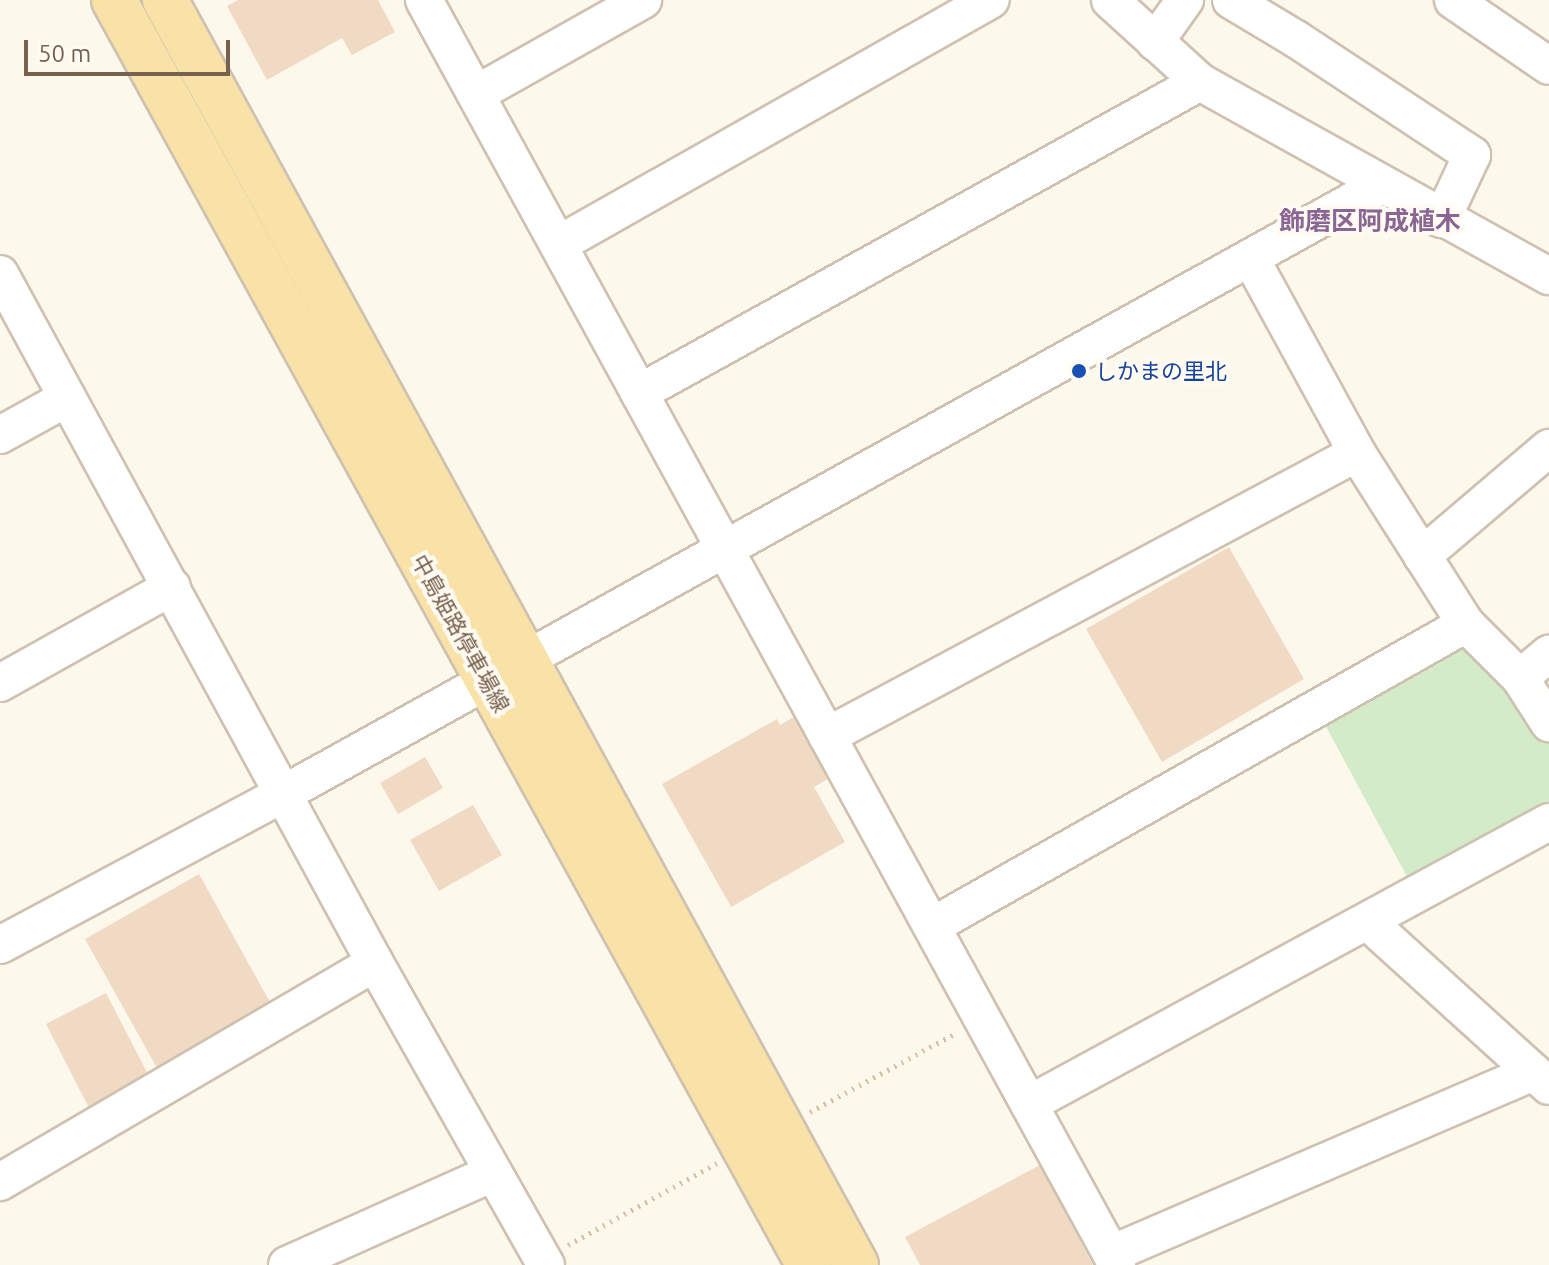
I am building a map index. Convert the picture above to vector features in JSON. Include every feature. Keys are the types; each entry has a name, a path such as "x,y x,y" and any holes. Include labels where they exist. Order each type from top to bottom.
{"main road":[{"name":"中島姫路停車場線","path":"114,0 486,680 763,1138 856,1265"},
{"name":"中島姫路停車場線","path":"165,0 525,658 763,1138 809,1265"}],"street":[{"path":"424,0 1114,1259 1541,1079 1368,922"},
{"path":"476,94 643,0"},
{"path":"559,244 991,0"},
{"path":"1110,0 1200,82 1549,276"},
{"path":"1155,42 1185,0"},
{"path":"1231,0 1472,155 1442,219"},
{"path":"1453,0 1549,66"},
{"path":"639,393 1200,82"},
{"path":"0,945 283,794 1381,185"},
{"path":"1251,259 1357,453 1422,556 1466,624 1520,678 1549,723"},
{"path":"0,274 375,963 544,1262"},
{"path":"0,435 67,398"},
{"path":"1422,556 1549,448"},
{"path":"827,736 1357,453"},
{"path":"0,683 172,587"},
{"path":"932,926 1466,624"},
{"path":"1520,678 1549,654"},
{"path":"1029,1104 1549,822"},
{"path":"0,1182 375,963"},
{"path":"287,1265 493,1173"}],"path":[{"path":"544,1262 982,1019"}],"green space":[{"path":"1461,644 1477,649 1549,742 1549,807 1411,884 1323,721"}],"building":[{"path":"238,0 378,0 395,32 352,55 342,38 267,80 227,6"},
{"path":"1229,547 1304,679 1162,762 1086,629"},
{"path":"797,715 831,777 814,787 845,842 731,907 662,784 777,719 780,725"},
{"path":"425,757 443,788 398,814 380,783"},
{"path":"473,805 502,855 439,891 410,840"},
{"path":"199,874 271,1004 157,1068 85,939"},
{"path":"106,993 150,1078 90,1110 46,1024"},
{"path":"1040,1165 1093,1265 920,1265 905,1237"}],"place":[{"name":"しかまの里北","path":"1079,371"}],"district":[{"name":"飾磨区阿成植木","path":"1370,221"}]}
